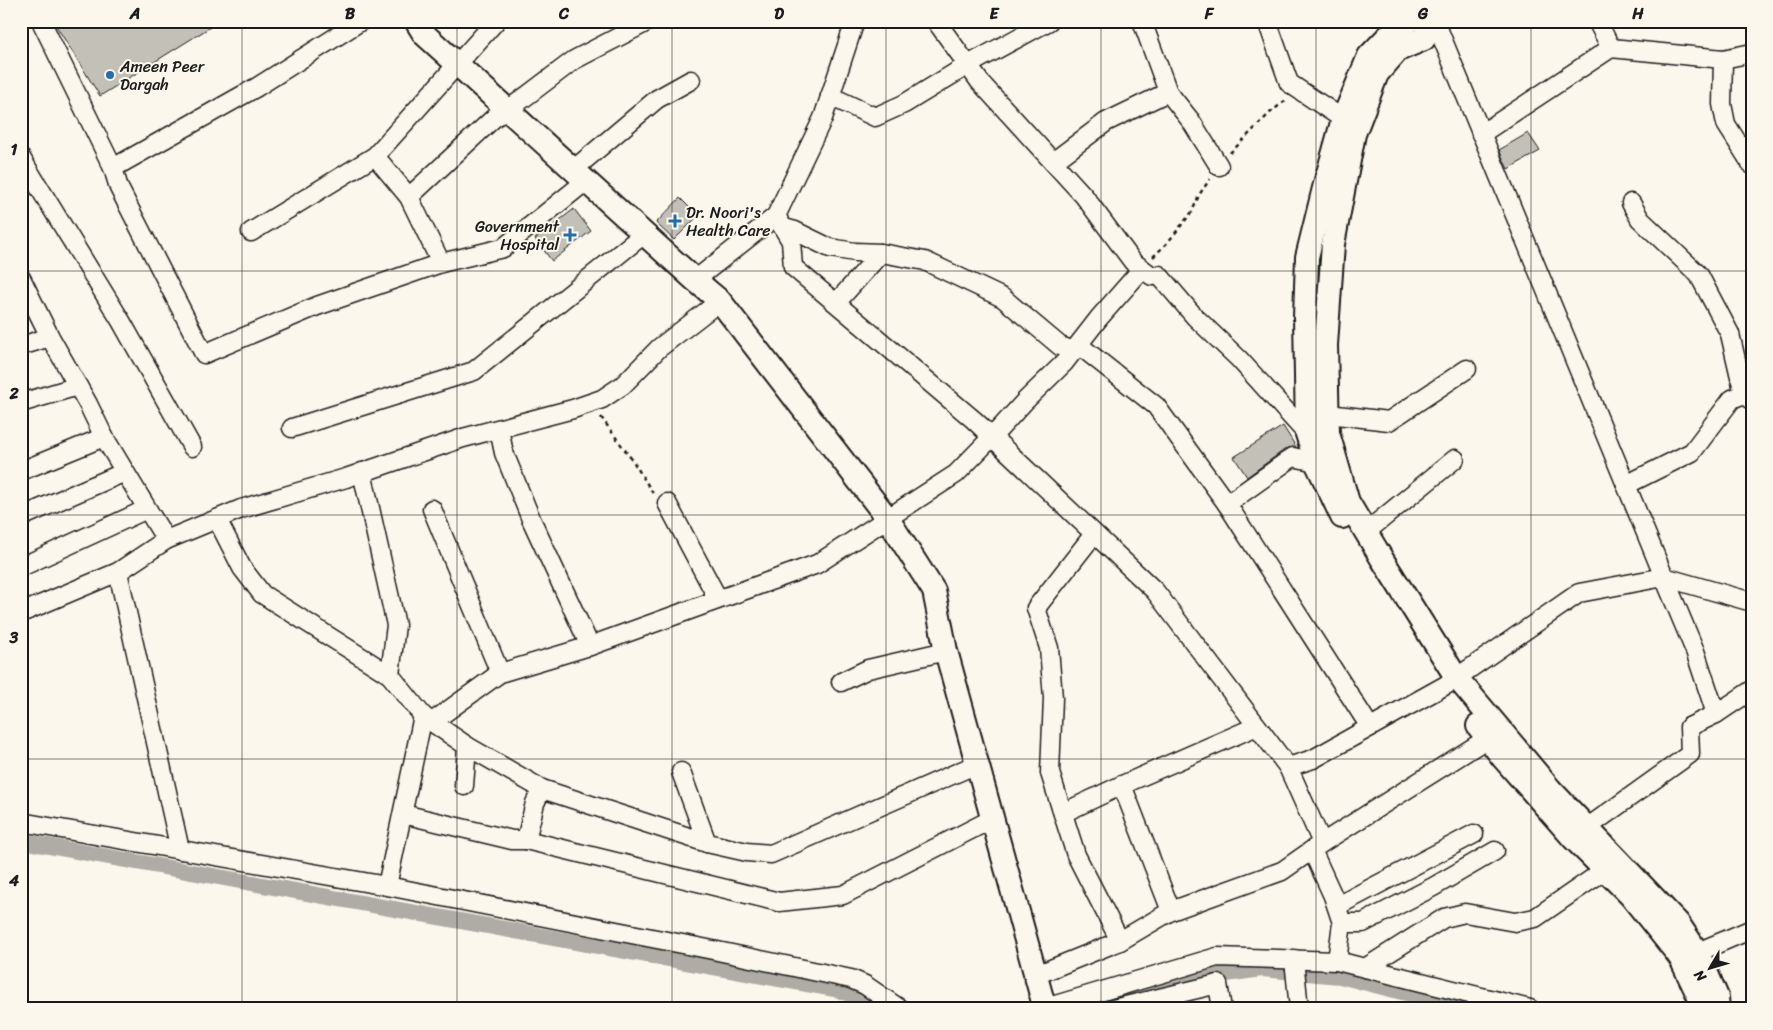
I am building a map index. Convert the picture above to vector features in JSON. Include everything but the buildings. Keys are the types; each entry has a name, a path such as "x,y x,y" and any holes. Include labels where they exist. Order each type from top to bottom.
{"main road":[{"path":"416,21 424,34 720,302 888,519 934,591 946,651 1044,1008"},
{"path":"1410,21 1393,31 1369,56 1343,119 1307,257 1305,317 1308,434 1316,462 1332,500 1366,561 1451,681 1488,738 1580,833 1678,923 1690,956 1702,1009"},
{"path":"1434,21 1424,38 1398,50 1377,74 1354,134 1332,244 1326,345 1328,433 1348,502 1451,681 1551,790 1605,870 1690,956 1717,997 1718,1009"}],"street":[{"path":"41,21 113,168 119,188 204,354 317,306 441,263 503,248 657,99 691,80"},
{"path":"113,168 257,87 361,21"},
{"path":"251,232 375,156 496,21"},
{"path":"409,197 495,117 508,110 574,60 649,21"},
{"path":"695,280 780,222 823,118 855,21"},
{"path":"936,21 980,82 1084,196 1133,262 1152,276 1158,275 1164,280 1196,317 1239,359 1308,434"},
{"path":"830,96 875,117 904,104 968,65 1049,21"},
{"path":"1142,21 1168,92 1191,122 1218,166"},
{"path":"1267,21 1289,83 1343,119"},
{"path":"1434,21 1695,651 1716,714"},
{"path":"1597,21 1611,48"},
{"path":"1481,134 1611,48 1723,59 1752,54"},
{"path":"1723,59 1722,104 1726,124 1752,165"},
{"path":"1053,162 1106,122 1168,92"},
{"path":"375,156 409,197 441,263"},
{"path":"21,158 121,321 192,447"},
{"path":"1626,485 1692,452 1732,399 1748,397 1730,334 1699,275 1640,219 1631,203"},
{"path":"780,222 830,248 855,252 881,253 925,262 1003,298 1060,346 1074,351"},
{"path":"780,222 792,241 793,267 992,437 1155,592 1288,767 1339,914 1337,961"},
{"path":"292,428 474,371 644,234"},
{"path":"836,303 881,253"},
{"path":"387,886 403,814 428,719 500,673 590,646 818,564 956,474 1064,363 1099,318 1142,269"},
{"path":"21,278 50,337 104,437 166,540"},
{"path":"21,613 118,572 166,540 242,509 463,438 574,410 602,399 623,385 660,348 720,302"},
{"path":"21,346 50,337"},
{"path":"1074,351 1080,346 1156,406 1226,504 1370,727"},
{"path":"1328,414 1389,420 1467,370"},
{"path":"21,403 78,386"},
{"path":"499,429 504,453 524,502 590,646"},
{"path":"21,471 104,437"},
{"path":"1226,504 1293,457 1316,462"},
{"path":"1366,532 1455,459"},
{"path":"21,517 125,472"},
{"path":"362,472 396,625 390,675"},
{"path":"662,501 718,599"},
{"path":"21,568 147,509"},
{"path":"432,509 500,673"},
{"path":"217,519 242,568 262,594 390,675 428,719 467,746 542,789 707,843 747,852 771,854 977,764"},
{"path":"1094,534 1036,608 1049,648 1053,698 1050,773 1076,855 1120,941"},
{"path":"118,572 180,850"},
{"path":"1288,767 1313,759 1451,681 1579,594 1664,577 1752,602"},
{"path":"841,682 868,669 946,651"},
{"path":"1580,833 1690,754 1689,727 1716,714 1752,690"},
{"path":"1063,813 1257,726"},
{"path":"1036,975 1120,941 1172,912 1282,871 1488,738"},
{"path":"464,786 467,746"},
{"path":"681,772 707,843"},
{"path":"1122,785 1172,912"},
{"path":"526,840 535,803 542,789"},
{"path":"403,814 512,840 526,840 779,902 843,895 992,819"},
{"path":"21,822 387,886 699,947 851,979 864,984 900,1009"},
{"path":"1339,914 1474,834"},
{"path":"1339,914 1363,923 1433,887 1495,851"},
{"path":"1365,968 1444,918 1466,913 1515,922 1536,918 1605,870"},
{"path":"1690,956 1752,929"},
{"path":"1044,1008 1217,957 1337,961 1530,1009"},
{"path":"1294,959 1299,1009"},
{"path":"1114,1009 1218,984 1222,1009"}],"path":[{"path":"590,404 662,501"}],"waterway":[{"path":"21,841 839,990 873,1005 877,1009"},
{"path":"1085,1009 1168,982 1262,969 1340,976 1468,1009"}],"place":[{"name":"Ameen Peer Dargah","path":"110,75"},
{"name":"Dr. Noori's Health Care","path":"675,221"},
{"name":"Government Hospital","path":"570,235"}]}
